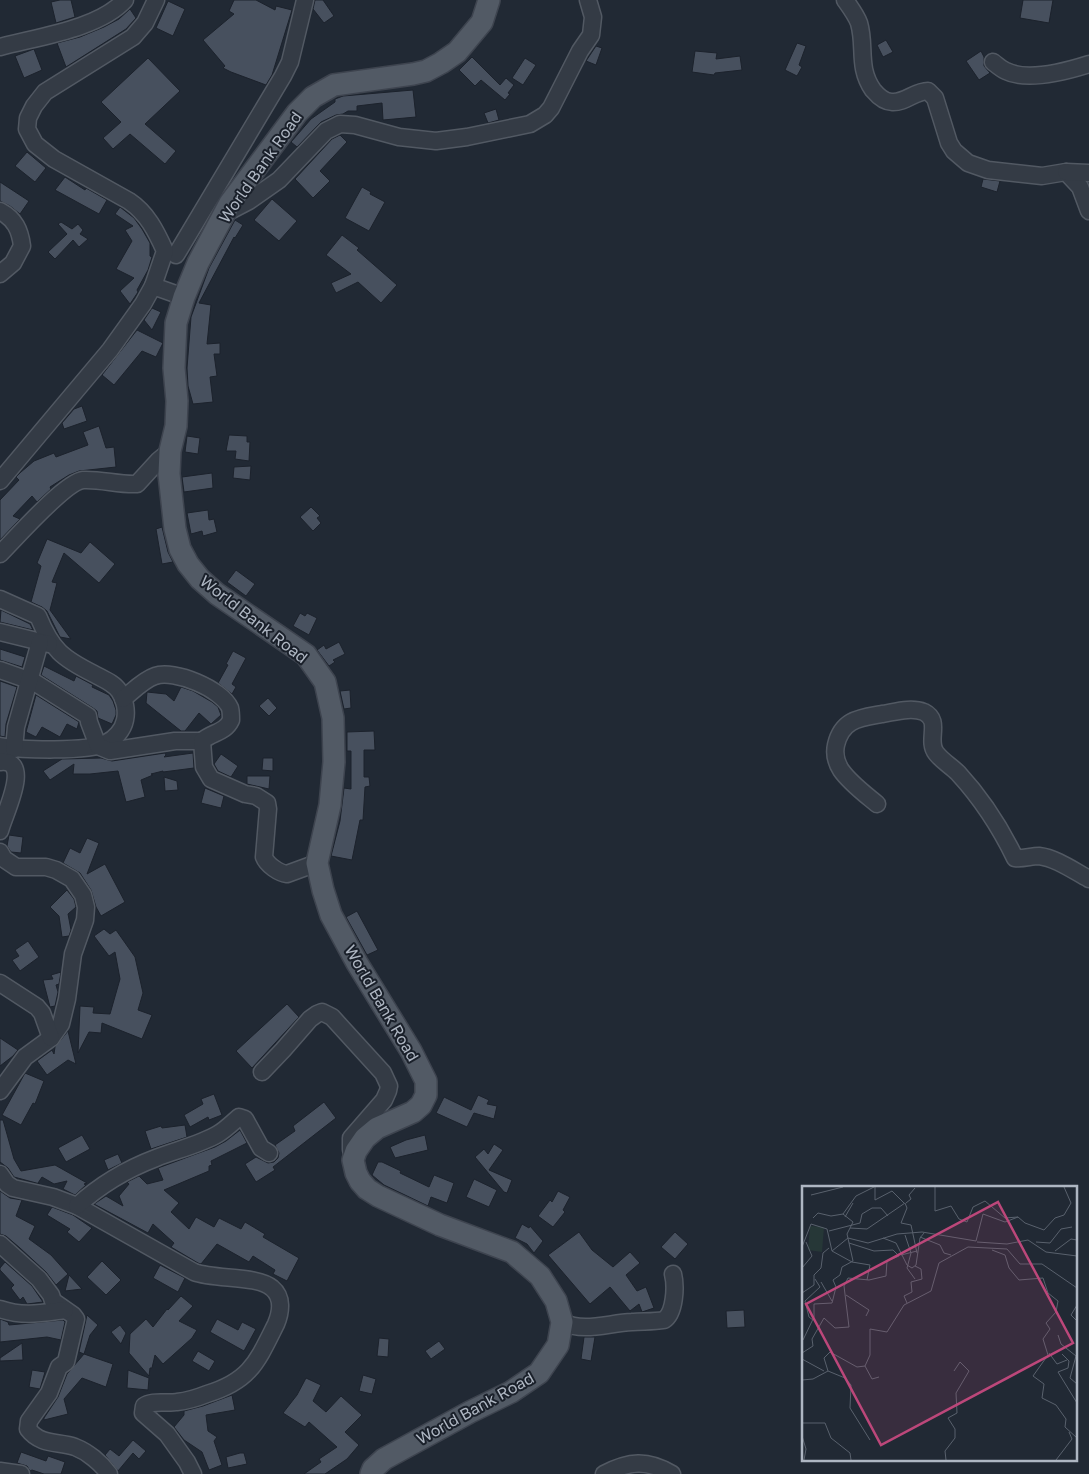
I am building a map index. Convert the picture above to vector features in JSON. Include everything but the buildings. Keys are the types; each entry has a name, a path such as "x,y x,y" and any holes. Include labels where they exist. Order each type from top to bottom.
{"main road":[{"name":"World Bank Road","path":"371,1474 373,1469 384,1459 511,1392 539,1373 558,1345 562,1322 556,1301 540,1276 512,1252 440,1224 378,1196 367,1189 356,1173 353,1160 356,1151 365,1138 376,1128 413,1112 421,1106 426,1095 426,1081 411,1051 331,915 317,863 330,804 334,762 333,718 325,682 306,655 217,594 188,564 180,549 175,530 169,474 170,452 176,426 177,401 174,368 176,324 184,297 198,263 230,203 297,113 313,97 334,86 413,74 426,71 441,63 457,52 482,22 489,0"}],"street":[{"path":"0,47 86,25 120,6 126,0"},
{"path":"156,0 145,23 133,37 45,92 34,106 28,118 27,128 34,144 54,159 139,207 170,253 198,263"},
{"path":"0,481 110,350 143,304 170,253 283,76 290,62 305,0"},
{"path":"224,214 249,201 278,180 326,131 340,124 355,125 399,137 436,140 467,137 517,127 538,120 551,108 580,51 591,35 593,17 588,0"},
{"path":"846,0 858,22 862,66 871,86 883,99 891,102 901,101 923,91 928,91 932,94 949,144 960,157 976,167 1042,176 1066,172 1089,173"},
{"path":"993,62 1006,71 1027,75 1056,73 1089,64"},
{"path":"1066,172 1080,187 1089,210"},
{"path":"0,211 10,217 20,231 22,246 13,263 0,274"},
{"path":"153,286 184,297"},
{"path":"0,554 72,484 85,480 137,484 159,460 170,452"},
{"path":"0,599 38,616 47,636 46,644 29,680 16,727 7,747 48,749 98,746 107,743 122,729 126,714 123,699 118,689 112,684 65,658 46,644 0,632"},
{"path":"0,670 29,680 49,690 88,716 98,746 110,752 175,741 202,741 208,736 223,731 229,724 231,715 230,708 221,697 200,683 177,676 158,675 123,699"},
{"path":"877,804 849,780 841,770 835,757 839,735 843,727 856,720 907,710 924,712 933,723 932,746 935,752 958,774 981,803 1007,838 1015,858 1024,859 1037,856 1052,859 1089,879"},
{"path":"202,741 204,767 211,779 245,794 256,796 267,803 264,860 287,874 317,863"},
{"path":"0,762 7,761 17,774 16,784 0,830"},
{"path":"0,852 4,859 16,868 46,867 72,879 84,895 86,906 85,920 74,954 67,998 60,1024 51,1038 25,1056 0,1091"},
{"path":"0,983 37,1007 42,1013 51,1038"},
{"path":"262,1072 284,1050 310,1019 322,1012 332,1017 383,1073 389,1086 384,1100 351,1138 350,1149 353,1160"},
{"path":"77,1206 106,1183 128,1171 156,1158 208,1139 239,1118 246,1119 261,1148 268,1153"},
{"path":"0,1174 7,1184 13,1188 48,1196 77,1206 194,1272 207,1276 262,1283 272,1288 278,1295 280,1309 277,1320 260,1354 240,1379 224,1388 195,1398 166,1404 150,1403 144,1406 143,1414 167,1434 187,1462 192,1474"},
{"path":"0,1244 39,1279 51,1295 53,1301 76,1319 66,1362 59,1367 49,1393 29,1421 28,1429 44,1442 74,1447 82,1451 104,1467 109,1474"},
{"path":"562,1322 570,1326 586,1328 664,1320 667,1318 672,1303 673,1274"},
{"path":"0,1309 31,1315 65,1310"},
{"path":"604,1474 631,1463 654,1466 672,1474"},
{"path":"0,1471 21,1474"}]}
